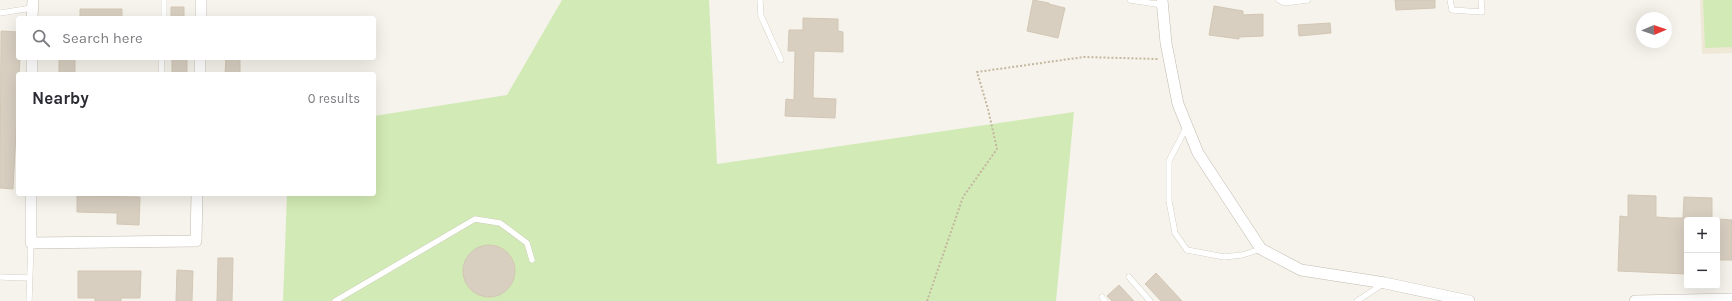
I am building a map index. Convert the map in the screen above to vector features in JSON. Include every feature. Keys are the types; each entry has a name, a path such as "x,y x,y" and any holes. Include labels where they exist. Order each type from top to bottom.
{"street":[{"path":"201,0 201,16"},
{"path":"1163,2 1166,43 1178,104 1198,153 1260,249 1301,270 1385,283 1470,301"},
{"path":"32,60 32,72"},
{"path":"200,60 200,72"},
{"path":"31,196 30,243 196,241 197,196"},
{"path":"1635,301 1732,300"}],"lane":[{"path":"164,0 164,16"},
{"path":"760,0 760,16 781,60"},
{"path":"1130,0 1163,2"},
{"path":"1279,0 1284,3 1308,0"},
{"path":"1450,0 1452,10 1482,12 1481,0"},
{"path":"0,14 32,9"},
{"path":"161,72 162,60"},
{"path":"1187,126 1168,161 1169,201 1175,233 1187,250 1224,257 1242,255 1260,249"},
{"path":"335,301 475,219 500,223 527,243 532,260"},
{"path":"29,301 30,243"},
{"path":"0,277 29,278"},
{"path":"1129,277 1150,301"},
{"path":"1357,301 1385,283"}],"path":[{"path":"927,301 963,197 997,149 988,109 977,72 1084,57 1169,60"}],"shaded area":[{"path":"1700,0 1732,0 1732,53 1702,54"}],"green space":[{"path":"562,0 709,0 717,164 1074,112 1056,301 283,301 287,196 376,196 376,116 507,95"},
{"path":"1703,0 1732,0 1732,47 1705,48"}],"building":[{"path":"1033,0 1065,8 1058,38 1027,31"},
{"path":"1395,0 1435,0 1435,8 1396,10"},
{"path":"1214,6 1243,11 1243,15 1263,14 1263,36 1239,37 1239,39 1209,35"},
{"path":"171,7 184,7 184,16 171,16"},
{"path":"80,9 122,9 122,16 80,16"},
{"path":"803,18 838,19 838,31 843,32 843,52 814,51 813,98 836,99 835,118 785,116 786,99 794,100 795,51 788,51 789,30 803,30"},
{"path":"1330,23 1331,33 1299,36 1298,25"},
{"path":"1,31 16,32 16,60 20,60 19,72 16,72 16,133 13,189 0,188"},
{"path":"59,60 75,60 75,72 59,72"},
{"path":"172,60 187,60 187,72 172,72"},
{"path":"226,60 240,60 240,72 225,72"},
{"path":"1628,195 1656,196 1656,217 1671,218 1683,218 1684,197 1712,198 1712,217 1684,217 1684,274 1618,271 1620,216 1628,217"},
{"path":"77,196 140,197 139,225 117,224 117,213 77,212"},
{"path":"1720,219 1732,220 1732,260 1720,260"},
{"path":"489,245 503,249 511,257 515,271 511,285 503,293 489,297 475,293 467,285 463,271 467,257 475,249"},
{"path":"218,258 233,258 232,301 217,301"},
{"path":"177,270 193,271 192,301 176,301"},
{"path":"78,271 141,271 140,298 121,298 121,301 95,301 95,298 78,298"},
{"path":"1156,273 1182,301 1161,301 1145,284"},
{"path":"1119,285 1134,301 1112,301 1107,296"}]}
